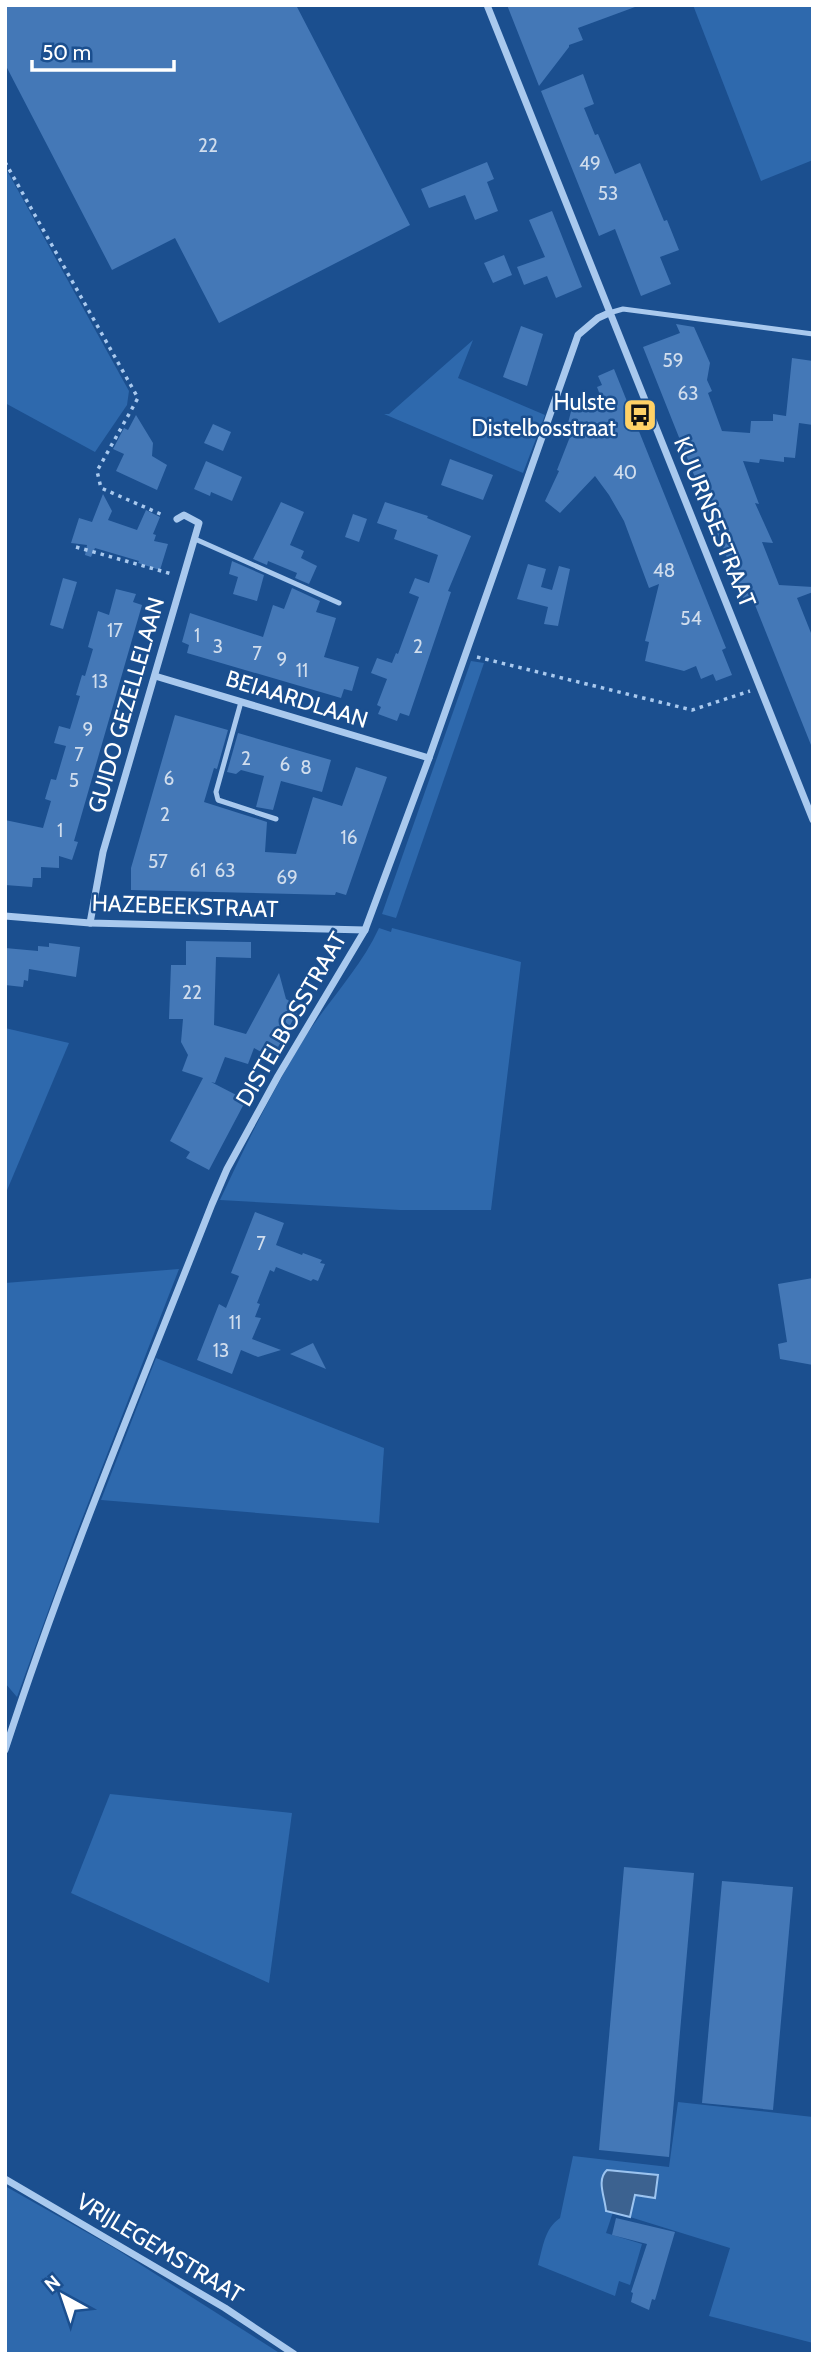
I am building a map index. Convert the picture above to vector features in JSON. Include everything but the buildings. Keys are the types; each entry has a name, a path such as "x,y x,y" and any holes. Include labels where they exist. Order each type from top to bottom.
{"street":[{"name":"KUURNSESTRAAT","path":"487,5 813,820"},
{"name":"DISTELBOSSTRAAT","path":"5,1750 22,1697 212,1204 227,1169 272,1087 365,930 429,758 578,335 609,313"},
{"path":"177,519 184,515 199,523 195,538"},
{"name":"GUIDO GEZELLELAAN","path":"90,923 103,852 195,538"},
{"name":"BEIAARDLAAN","path":"155,676 429,758"},
{"name":"HAZEBEEKSTRAAT","path":"5,916 90,923 365,930"},
{"name":"VRIJLEGEMSTRAAT","path":"5,2179 225,2308 294,2354"}],"lane":[{"path":"609,313 623,310 813,334"},
{"path":"195,538 339,603"},
{"path":"241,702 216,792 218,800 276,819"}],"path":[{"path":"5,162 138,398 97,471 102,488 177,519"},
{"path":"76,547 184,578"},
{"path":"465,654 692,710 761,688"}],"shaded area":[{"path":"693,5 813,5 813,160 761,181"},
{"path":"5,167 129,391 127,405 95,452 5,403"},
{"path":"473,340 458,378 545,415 523,473 384,414 389,414"},
{"path":"471,661 484,663 396,918 382,914"},
{"path":"379,928 391,932 392,928 521,962 491,1210 400,1210 220,1200 295,1054 364,956"},
{"path":"5,1028 69,1043 5,1195"},
{"path":"179,1269 75,1537 17,1697 5,1683 5,1283"},
{"path":"156,1358 384,1448 379,1523 101,1500"},
{"path":"110,1794 292,1813 269,1983 71,1893"},
{"path":"678,2102 813,2117 813,2343 709,2316 730,2248 630,2217 635,2195 655,2198 658,2175 607,2170 606,2211 613,2212 606,2233 642,2244 630,2285 619,2281 615,2296 538,2265 547,2233 560,2218 573,2156 669,2167"},
{"path":"607,2170 658,2175 655,2198 635,2195 630,2217 606,2211 602,2179"},
{"path":"5,2186 116,2249 281,2354 5,2354"}],"place":[{"name":"Hulste Distelbosstraat","path":"640,415"}]}
